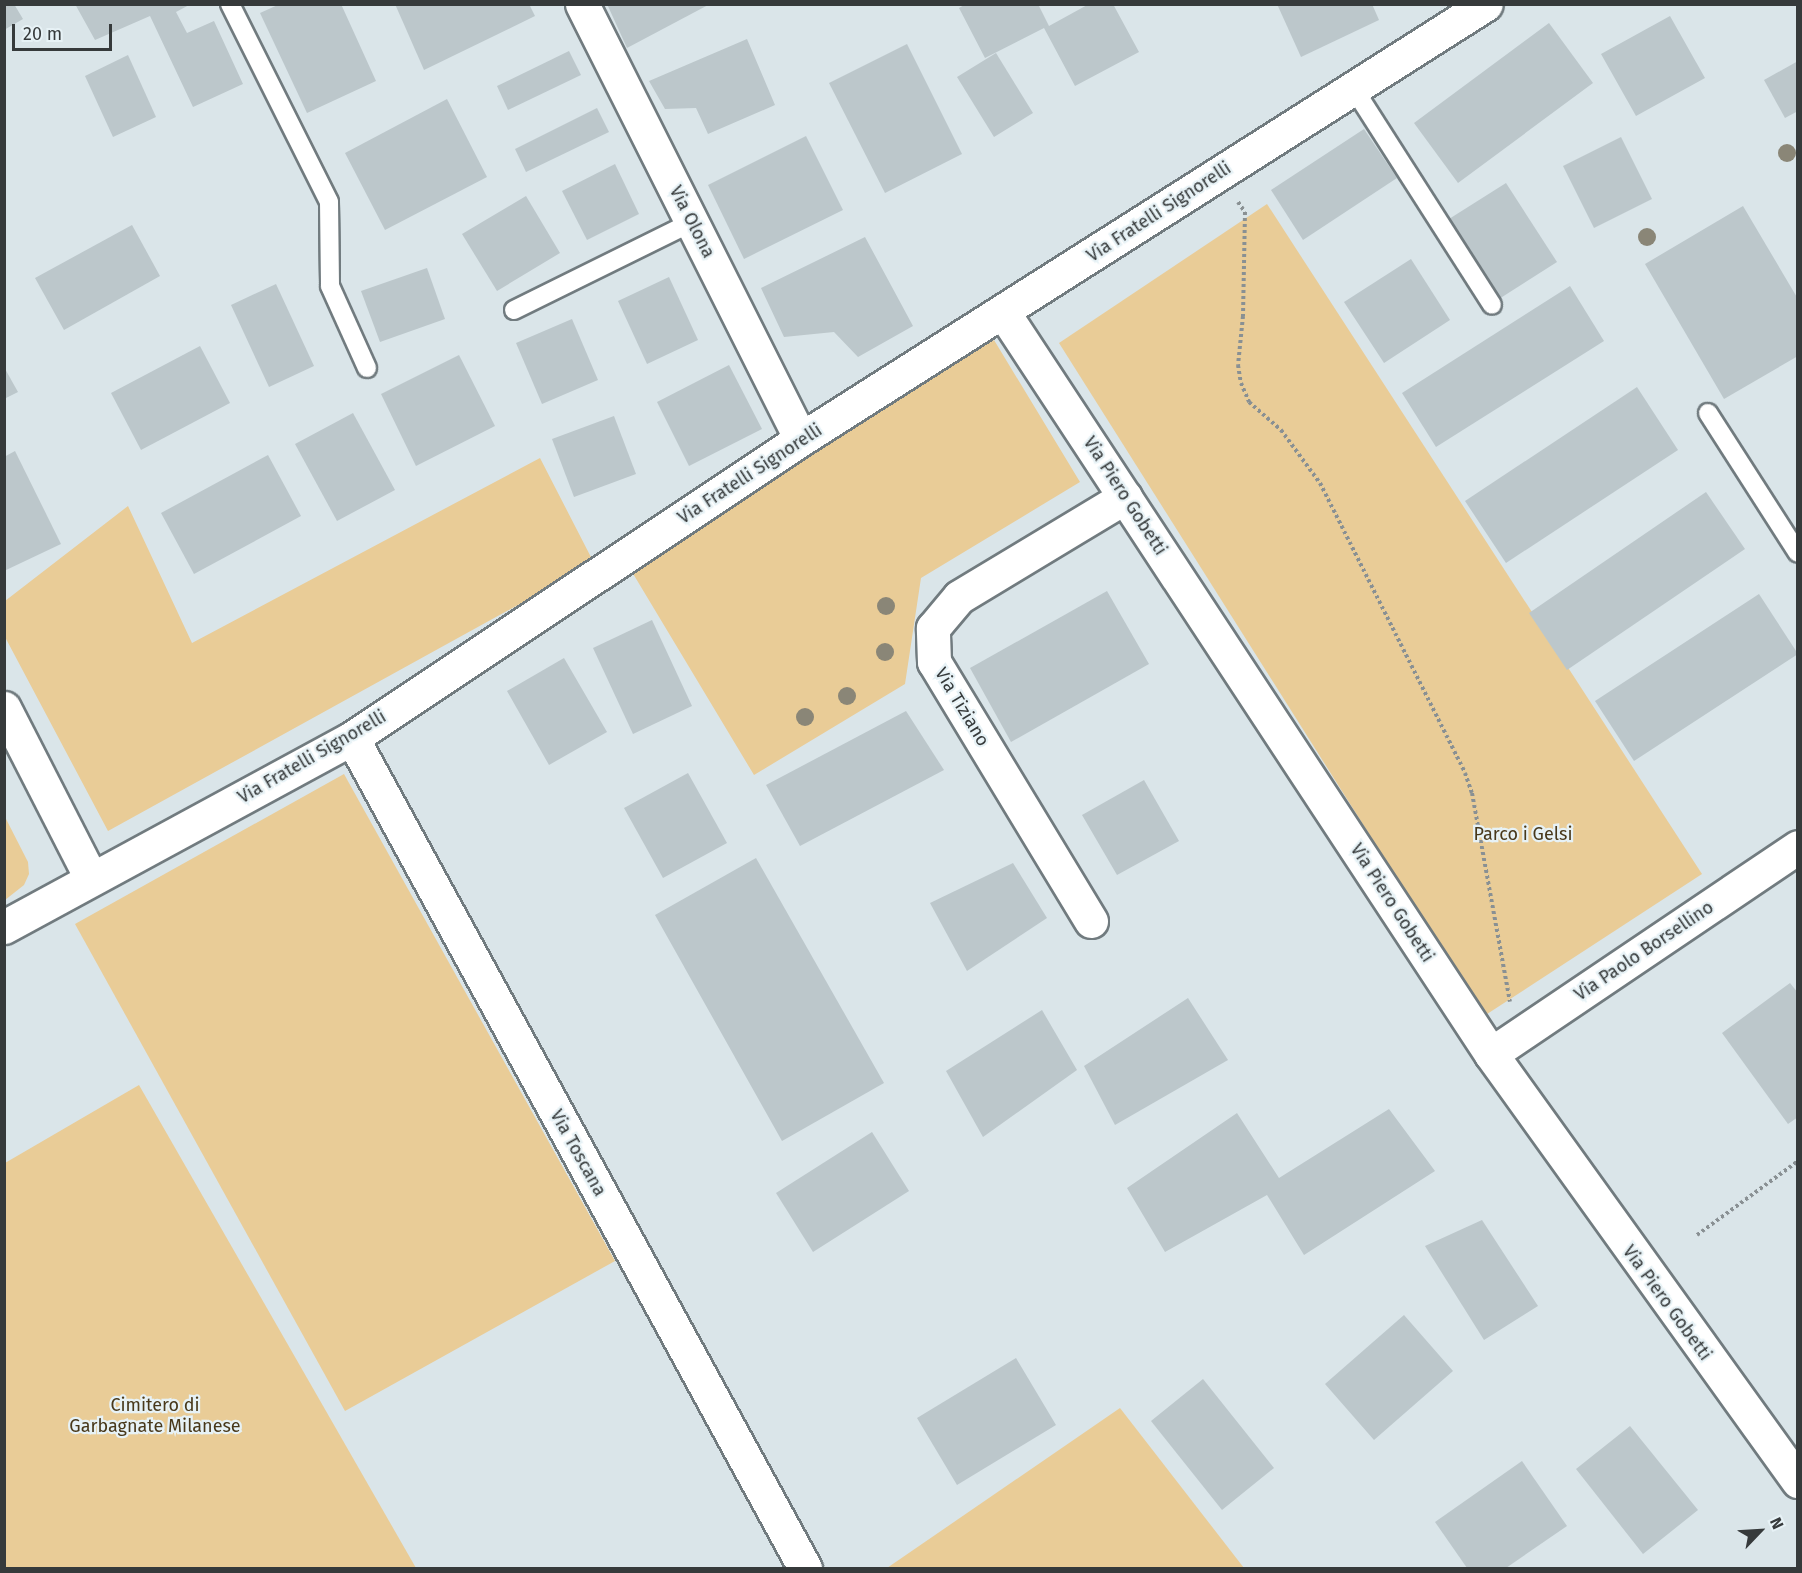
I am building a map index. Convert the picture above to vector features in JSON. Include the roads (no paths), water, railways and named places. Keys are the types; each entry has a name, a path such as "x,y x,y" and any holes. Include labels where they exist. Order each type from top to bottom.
{"street":[{"name":"Via Olona","path":"582,4 801,440"},
{"name":"Via Fratelli Signorelli","path":"4,927 352,738 801,440 1486,4"},
{"name":"Via Piero Gobetti","path":"1003,312 1125,497 1503,1047 1797,1481"},
{"name":"Via Tiziano","path":"1091,921 934,662 933,628 959,597 1125,497"},
{"path":"4,708 91,878"},
{"name":"Via Toscana","path":"352,738 805,1569"},
{"name":"Via Paolo Borsellino","path":"1503,1047 1797,847"}],"lane":[{"path":"230,4 329,201 330,286 367,368"},
{"path":"1354,89 1492,306"},
{"path":"514,310 692,222"},
{"path":"1708,413 1797,554"}],"park label":[{"name":"Parco i Gelsi","path":"1523,834"},
{"name":"Cimitero di Garbagnate Milanese","path":"155,1416"}]}
